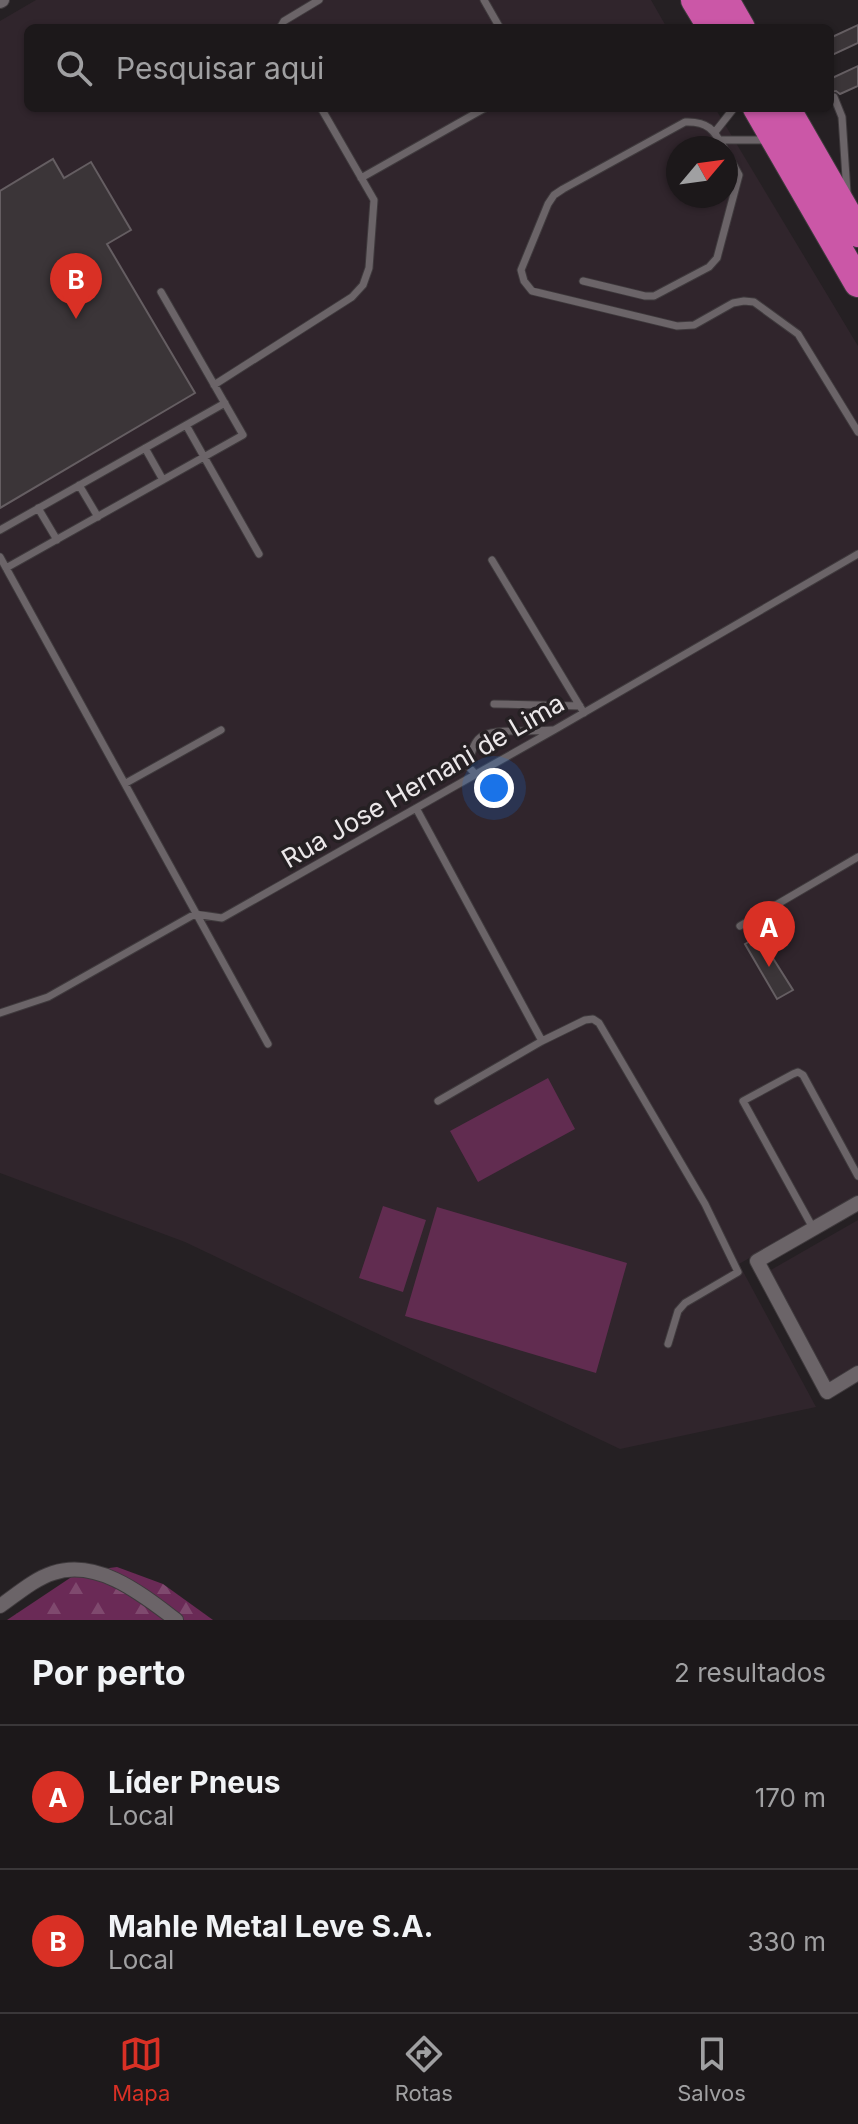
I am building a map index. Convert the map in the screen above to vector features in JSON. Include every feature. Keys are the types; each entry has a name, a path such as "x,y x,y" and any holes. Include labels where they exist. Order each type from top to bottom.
{"highway":[{"path":"695,0 710,24"},
{"path":"725,0 739,24"},
{"path":"759,112 858,283"},
{"path":"788,112 853,224"}],"street":[{"path":"858,1203 757,1261 827,1392 858,1373"},
{"path":"0,1606 52,1573 76,1569 102,1574 143,1595 176,1620"}],"lane":[{"path":"282,24 319,0"},
{"path":"484,0 498,24"},
{"path":"834,97 842,117 853,224"},
{"path":"214,385 352,297 363,285 369,268 374,200 323,112"},
{"path":"361,178 478,112"},
{"path":"732,112 717,136 699,121 685,122 554,195 521,270 524,281 532,291 677,326 694,325 733,303 754,302 798,334 858,432"},
{"path":"738,137 776,140"},
{"path":"583,281 654,296 709,267 717,258 730,208"},
{"path":"6,568 243,435 161,292"},
{"path":"0,530 225,403"},
{"path":"186,425 259,554"},
{"path":"145,448 163,480"},
{"path":"79,485 98,517"},
{"path":"38,508 57,540"},
{"name":"Rua Jose Hernani de Lima","path":"1,1011 48,997 195,914 222,918 554,730 582,709 858,554"},
{"path":"0,557 268,1044"},
{"path":"492,560 582,709"},
{"path":"494,704 582,709"},
{"path":"126,783 221,730"},
{"path":"475,774 469,767 471,754 477,741 490,731 554,730"},
{"path":"416,808 542,1041"},
{"path":"740,926 858,857"},
{"path":"438,1101 542,1041 593,1019 599,1023 705,1204 738,1272"},
{"path":"813,1228 743,1101 793,1074 798,1072 803,1075 858,1176"},
{"path":"668,1344 678,1311 685,1303 757,1261"}],"shaded area":[{"path":"36,0 651,0 665,24 24,24 24,112 717,112 732,136 666,136 666,208 738,208 738,146 858,346 858,1195 739,1264 816,1407 620,1449 185,1242 0,1173 0,21"},
{"path":"548,1078 575,1129 478,1182 450,1131"},
{"path":"383,1206 426,1220 403,1292 359,1278"},
{"path":"437,1207 627,1263 596,1373 405,1316"},
{"path":"858,1220 858,1366 830,1383 769,1271"}],"green space":[{"path":"117,1567 163,1584 213,1620 7,1620 79,1572"}],"building":[{"path":"858,25 858,43 834,54 834,36"},
{"path":"858,66 858,86 840,94 834,91 834,77"},
{"path":"53,159 64,178 91,162 131,230 107,244 195,393 0,508 0,191"},
{"path":"759,936 793,990 777,999 745,944"}],"place":[{"name":"Mahle Metal Leve S.A.","path":"76,319"},
{"name":"Líder Pneus","path":"769,967"}]}
